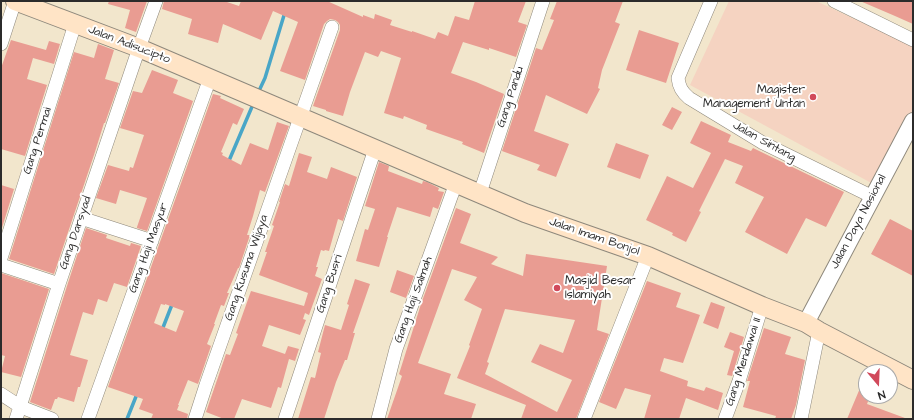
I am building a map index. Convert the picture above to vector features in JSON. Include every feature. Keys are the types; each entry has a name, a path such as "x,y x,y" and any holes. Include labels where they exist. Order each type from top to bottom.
{"main road":[{"name":"Jalan Adisucipto","path":"15,1 139,48 271,104"},
{"name":"Jalan Imam Bonjol","path":"271,104 525,213 648,256 813,327 913,380"}],"street":[{"path":"1,44 15,1"},
{"name":"Gang Darsyad","path":"19,413 59,284 156,1"},
{"name":"Gang Pandu","path":"480,193 543,1"},
{"name":"Jalan Sintang","path":"711,1 678,78 684,94 763,143 873,197"},
{"path":"834,1 913,40"},
{"name":"Gang Permai","path":"1,258 75,24"},
{"name":"Gang Kusuma Wijaya","path":"195,419 332,27"},
{"name":"Gang Haji Masyur","path":"88,419 210,78"},
{"name":"Jalan Daya Nasional","path":"813,327 843,252 913,122"},
{"name":"Gang Busri","path":"285,419 375,149"},
{"name":"Gang Haji Salmah","path":"378,419 396,350 456,183"},
{"path":"81,218 152,242"},
{"path":"584,419 648,256"},
{"path":"1,265 59,284"},
{"name":"Gang Mendawai II","path":"725,419 739,381 762,306"},
{"path":"801,419 813,327"},
{"path":"1,394 19,413 52,419"}],"shaded area":[{"name":"Magister Management Untan","path":"729,1 816,1 913,46 913,109 875,185 690,85"}],"building":[{"path":"109,1 147,1 136,32 125,28 130,10 108,4"},
{"path":"164,1 224,1 239,6 241,1 327,1 363,17 363,15 374,19 375,14 392,20 390,25 435,39 438,32 448,36 455,16 469,20 475,1 526,1 518,22 527,25 516,57 489,48 489,50 463,42 451,73 504,94 484,153 462,144 463,142 426,129 427,125 404,116 403,119 384,113 401,58 381,51 378,57 365,52 343,116 313,106 340,30 340,25 335,20 330,19 324,24 305,80 280,71 298,22 273,11 261,40 223,24 218,43 188,34 192,19 162,9"},
{"path":"557,1 623,1 615,22 620,24 602,70 598,88 600,89 587,114 546,95 534,131 569,144 556,177 537,170 540,165 502,151 536,48 542,50 554,20 550,19"},
{"path":"860,1 913,1 913,24 895,16"},
{"path":"639,30 679,43 666,83 626,70"},
{"path":"11,40 46,50 49,41 60,44 54,64 33,58 27,79 47,85 25,156 1,149 1,68"},
{"path":"98,44 114,50 105,79 119,83 104,123 54,274 9,259 74,52 94,58"},
{"path":"152,70 178,80 173,93 193,101 147,231 137,227 147,198 120,190 116,204 96,198 108,165 129,171 130,167 133,168 144,135 120,128 133,91 142,93"},
{"path":"213,94 221,96 220,98 244,109 237,125 233,123 221,152 223,153 222,155 241,165 250,143 268,150 277,122 289,126 265,192 260,190 247,235 250,235 239,268 227,293 229,293 224,306 221,305 207,344 211,346 198,384 188,380 178,405 177,410 188,414 187,419 151,419 153,414 139,409 143,399 108,387","holes":["161,304 184,311 176,332 154,323"]},
{"path":"672,107 682,112 672,130 662,125"},
{"path":"701,121 731,135 728,142 751,151 753,148 844,192 826,227 806,218 787,254 745,232 764,197 735,183 743,166 725,159 699,211 701,212 686,242 672,235 673,233 646,220 667,176 693,188 711,153 690,143"},
{"path":"616,143 649,155 640,179 607,167"},
{"path":"299,153 312,157 307,172 327,179 331,167 357,177 343,221 338,219 329,251 321,250 315,276 322,279 309,315 305,313 303,319 306,320 300,335 269,325 262,346 285,354 288,346 299,349 295,361 289,359 281,388 278,387 271,408 242,399 234,419 224,419 206,412 226,354 230,355 238,334 236,333 251,291 304,306 308,293 259,275 267,252 265,252 274,226 272,225 279,202 285,184 289,186"},
{"path":"379,162 389,166 388,171 422,184 423,181 427,182 439,188 438,191 444,192 438,209 433,207 430,217 397,207 379,267 356,261 365,229 368,230 375,209 365,206"},
{"path":"1,185 14,189 1,231"},
{"path":"456,208 471,214 460,243 498,257 491,264 523,276 526,254 607,266 597,330 609,334 576,419 521,419 526,405 457,378 470,346 469,345 482,309 464,300 477,277 452,269 418,363 451,374 444,394 476,404 471,419 387,419 402,376 399,374 421,304","holes":["505,309 575,320 563,353 540,344 531,362 572,380 557,412 485,374 489,363 487,362"]},
{"path":"890,219 913,231 913,276 871,254"},
{"path":"86,228 107,235 106,238 130,246 131,243 141,246 127,287 114,283 107,302 98,299 93,315 83,312 70,355 88,360 80,387 78,387 74,402 58,397 55,399 51,410 30,402"},
{"path":"397,270 414,276 406,298 390,292"},
{"path":"1,273 49,289 21,377 1,372 5,356 1,355"},
{"path":"355,279 370,284 353,333 355,333 347,360 345,360 336,382 324,419 298,419 311,377 315,378 321,353 318,352 325,325 341,330"},
{"path":"647,281 681,293 676,307 700,315 683,363 664,358 660,371 688,381 687,386 704,391 706,387 723,393 718,410 686,398 679,419 644,419 651,395 625,388 616,409 599,402"},
{"path":"711,302 725,307 718,329 703,323"},
{"path":"764,328 791,337 785,354 805,360 796,405 791,419 775,419 776,416 743,407 750,381 747,381"},
{"path":"730,332 744,337 732,376 727,375 734,351 724,347"},
{"path":"858,393 858,404 867,404 905,418 905,419 847,419"}],"waterway":[{"path":"258,93 265,78 285,12"},
{"path":"228,163 254,102"},
{"path":"162,330 173,302"},
{"path":"127,419 137,394"}],"place":[{"name":"Magister Management Untan","path":"813,97"},
{"name":"Masjid Besar Islamiyah","path":"557,288"}]}
